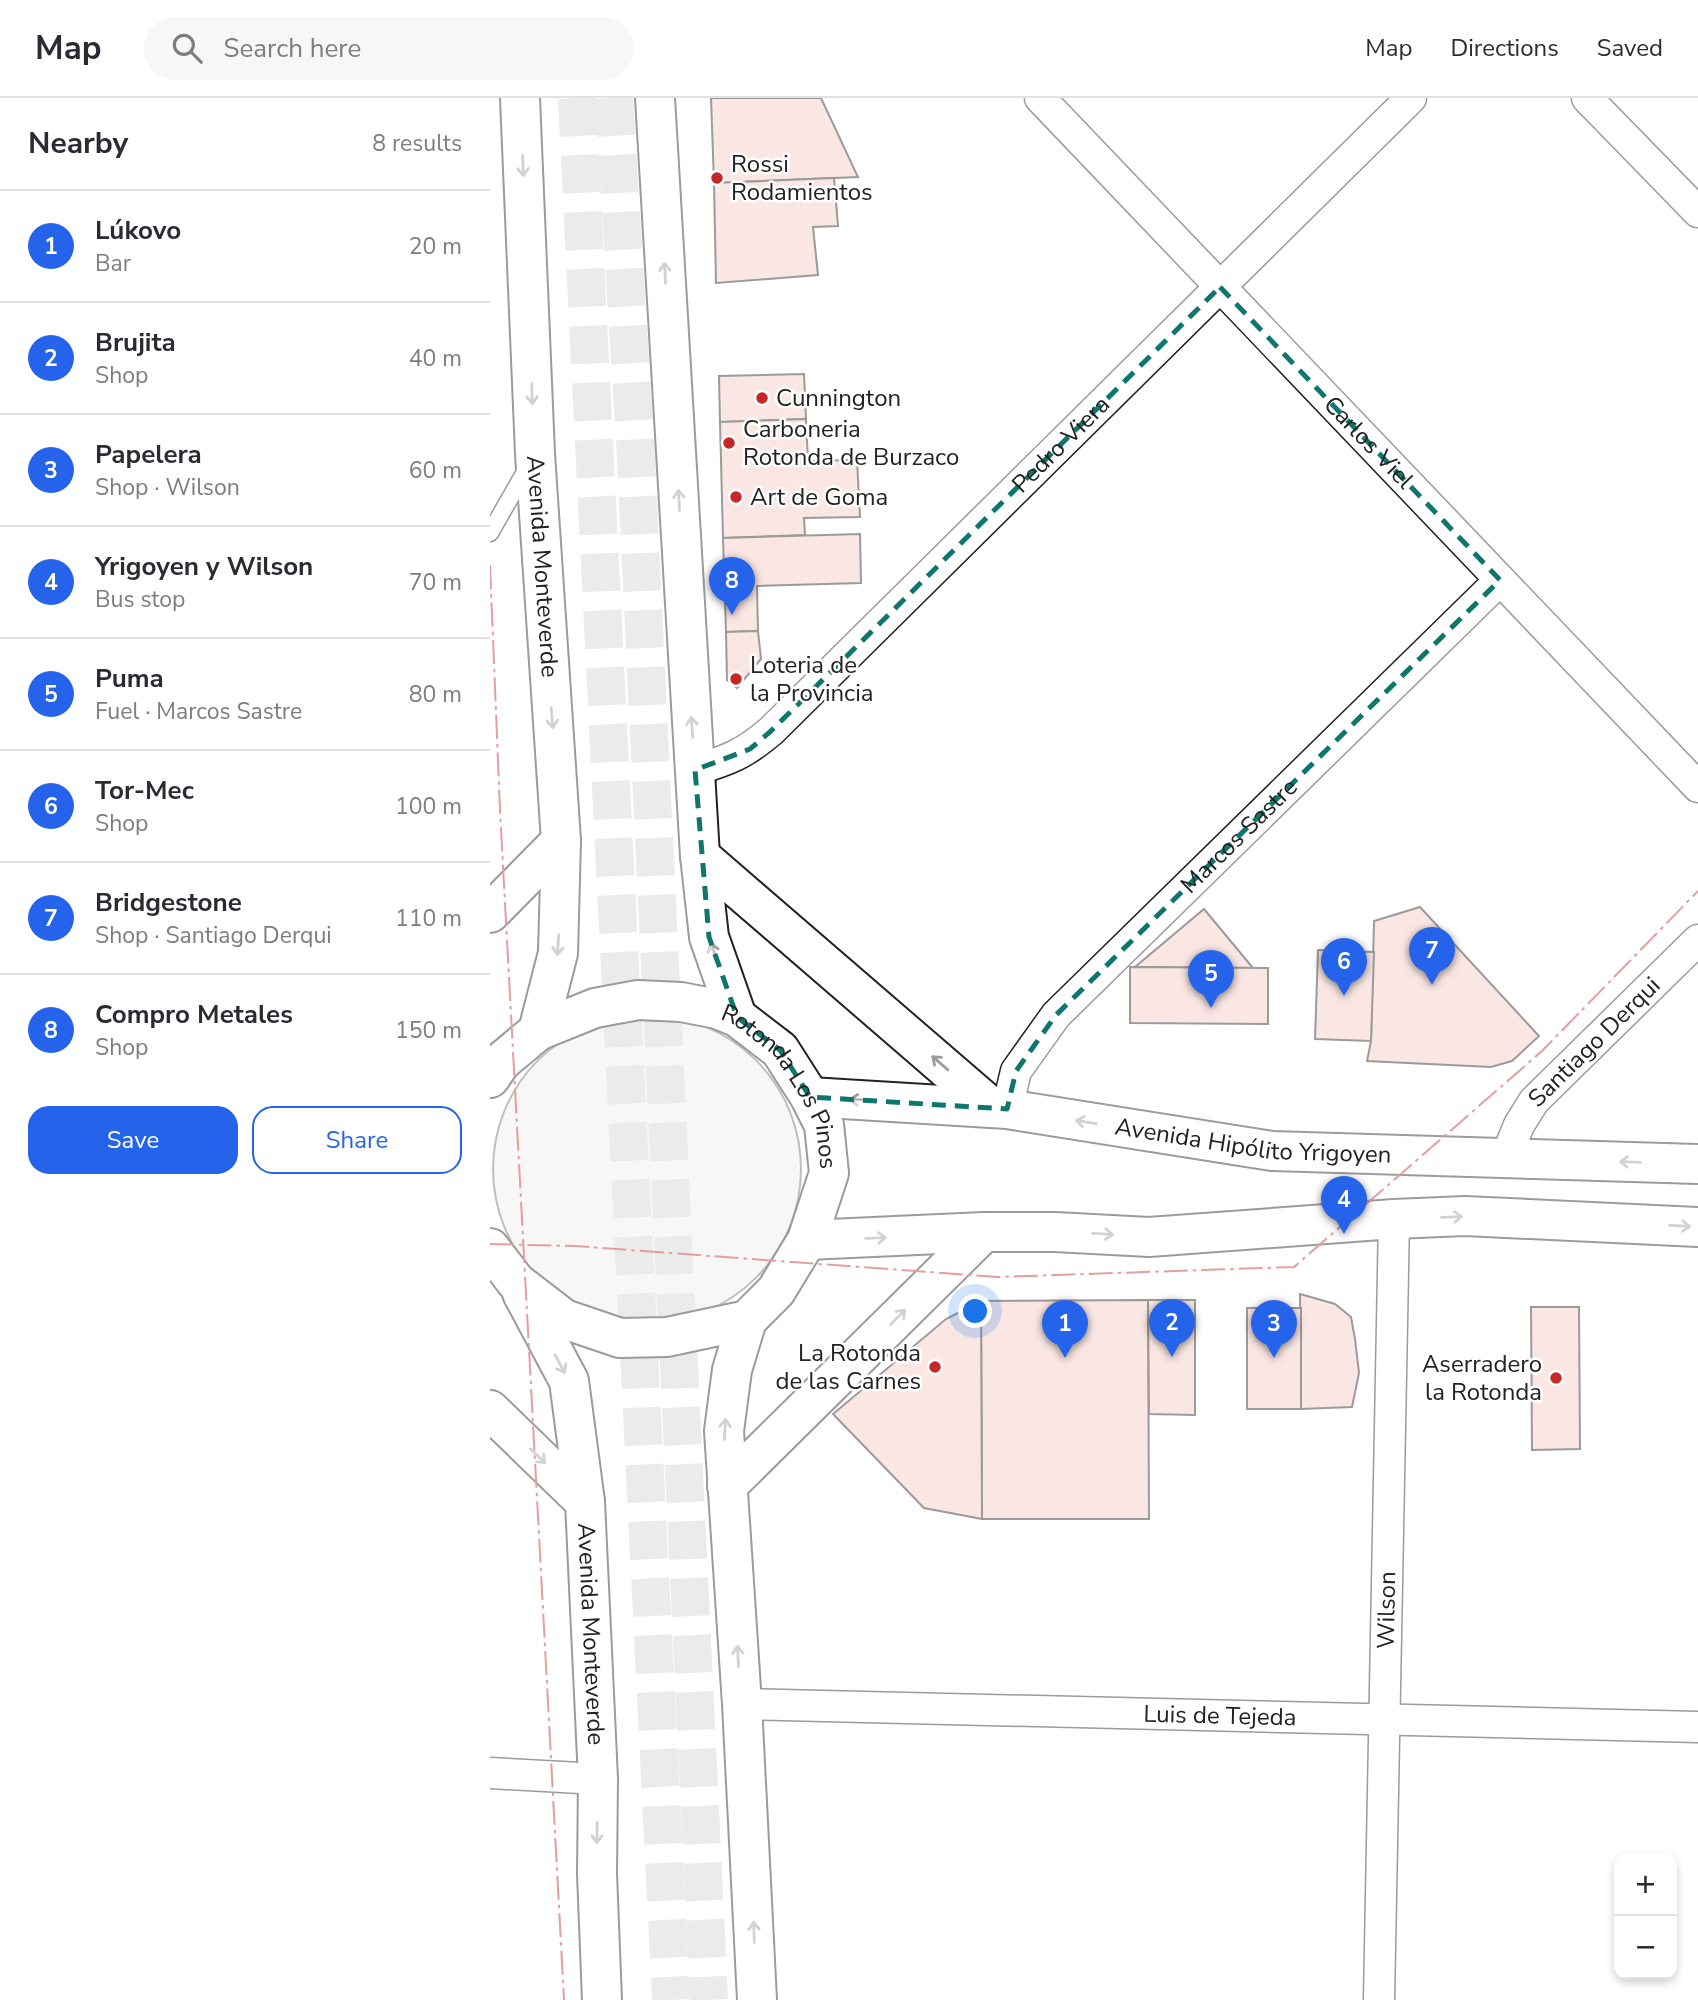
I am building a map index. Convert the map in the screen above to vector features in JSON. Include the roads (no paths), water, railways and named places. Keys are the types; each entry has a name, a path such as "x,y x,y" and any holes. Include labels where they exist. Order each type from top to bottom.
{"main road":[{"name":"Avenida Monteverde","path":"520,98 535,454 561,842 558,953 538,1031"},
{"path":"655,98 700,856 709,937 737,1017"},
{"path":"490,913 561,842"},
{"path":"700,856 1000,1109"},
{"name":"Rotonda Los Pinos","path":"490,1078 501,1062 538,1031 595,1008 638,1000 681,1002 717,1009 737,1017 780,1050 824,1125 829,1173 807,1240 776,1291 747,1320"},
{"name":"Avenida Hipólito Yrigoyen","path":"810,1097 1000,1109 1272,1151 1698,1164"},
{"path":"807,1240 984,1232 1055,1232 1149,1237 1465,1216 1698,1227"},
{"path":"727,1486 984,1232"},
{"path":"491,1250 516,1282 564,1319 620,1338 667,1337 747,1320 732,1370 724,1431 742,1704 757,2000"},
{"name":"Avenida Monteverde","path":"516,1282 569,1381 585,1503 598,1779 597,1874 602,2000"},
{"path":"490,1410 585,1503"}],"street":[{"name":"Carlos Viel","path":"1040,98 1698,787"},
{"name":"Pedro Viera","path":"695,770 727,761 750,749 771,731 1411,98"},
{"path":"1587,98 1698,212"},
{"name":"Marcos Sastre","path":"1000,1109 1016,1071 1056,1015 1500,580"},
{"name":"Santiago Derqui","path":"1506,1157 1519,1125 1534,1101 1698,940"},
{"name":"Wilson","path":"1379,2000 1394,1219"},
{"name":"Luis de Tejeda","path":"742,1704 1698,1727"},
{"path":"490,1773 598,1779"}],"lane":[{"path":"490,533 535,454"}],"tunnel":[{"path":"577,98 671,2000"},
{"path":"614,98 636,458 709,2000"}],"place":[{"name":"Rossi Rodamientos","path":"717,178"},
{"name":"Cunnington","path":"762,398"},
{"name":"Carboneria Rotonda de Burzaco","path":"729,443"},
{"name":"Art de Goma","path":"736,497"},
{"name":"Compro Metales","path":"732,615"},
{"name":"Loteria de la Provincia","path":"736,679"},
{"name":"Bridgestone","path":"1432,985"},
{"name":"Tor-Mec","path":"1344,996"},
{"name":"Puma","path":"1211,1008"},
{"name":"Yrigoyen y Wilson","path":"1344,1234"},
{"name":"Brujita","path":"1172,1357"},
{"name":"Lúkovo","path":"1065,1358"},
{"name":"Papelera","path":"1274,1358"},
{"name":"La Rotonda de las Carnes","path":"935,1367"},
{"name":"Aserradero la Rotonda","path":"1556,1378"}]}
